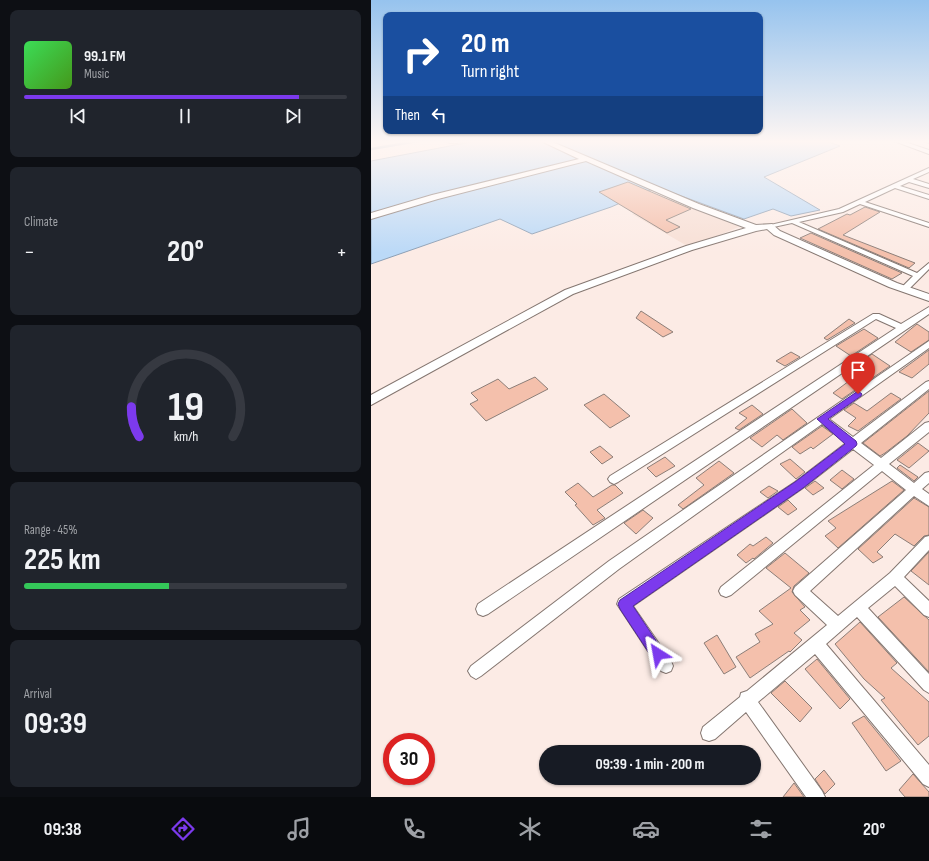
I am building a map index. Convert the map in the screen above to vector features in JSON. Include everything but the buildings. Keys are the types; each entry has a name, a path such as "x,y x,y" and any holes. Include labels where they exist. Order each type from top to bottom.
{"street":[{"path":"371,216 435,197 510,178"},
{"path":"632,178 696,206 755,228"},
{"path":"371,401 569,292 689,248 755,228 841,210 913,178"},
{"path":"909,180 929,186"},
{"path":"895,186 929,197"},
{"path":"859,202 929,225"},
{"path":"792,221 918,276"},
{"path":"769,226 777,233 903,289 929,298"},
{"path":"903,289 929,265"},
{"path":"483,610 929,310"},
{"path":"614,479 876,316 902,328"},
{"path":"476,671 614,565 929,344"},
{"path":"666,666 624,604 799,485 929,384"},
{"path":"822,419 852,444 882,464 929,501"},
{"path":"726,591 929,426"},
{"path":"838,625 800,591 929,476"},
{"path":"709,733 747,699 895,577 929,541"},
{"path":"895,577 929,609"},
{"path":"858,608 929,686"},
{"path":"815,644 929,778"},
{"path":"747,699 817,797"}],"shaded area":[{"path":"676,199 739,227 689,247 632,214"}],"water":[{"path":"371,178 766,178 820,210 791,216 773,209 744,219 657,187 611,207 532,234 500,219 371,264"}],"route":[{"path":"658,654 624,604 799,485 852,444 822,419 858,394"}]}
